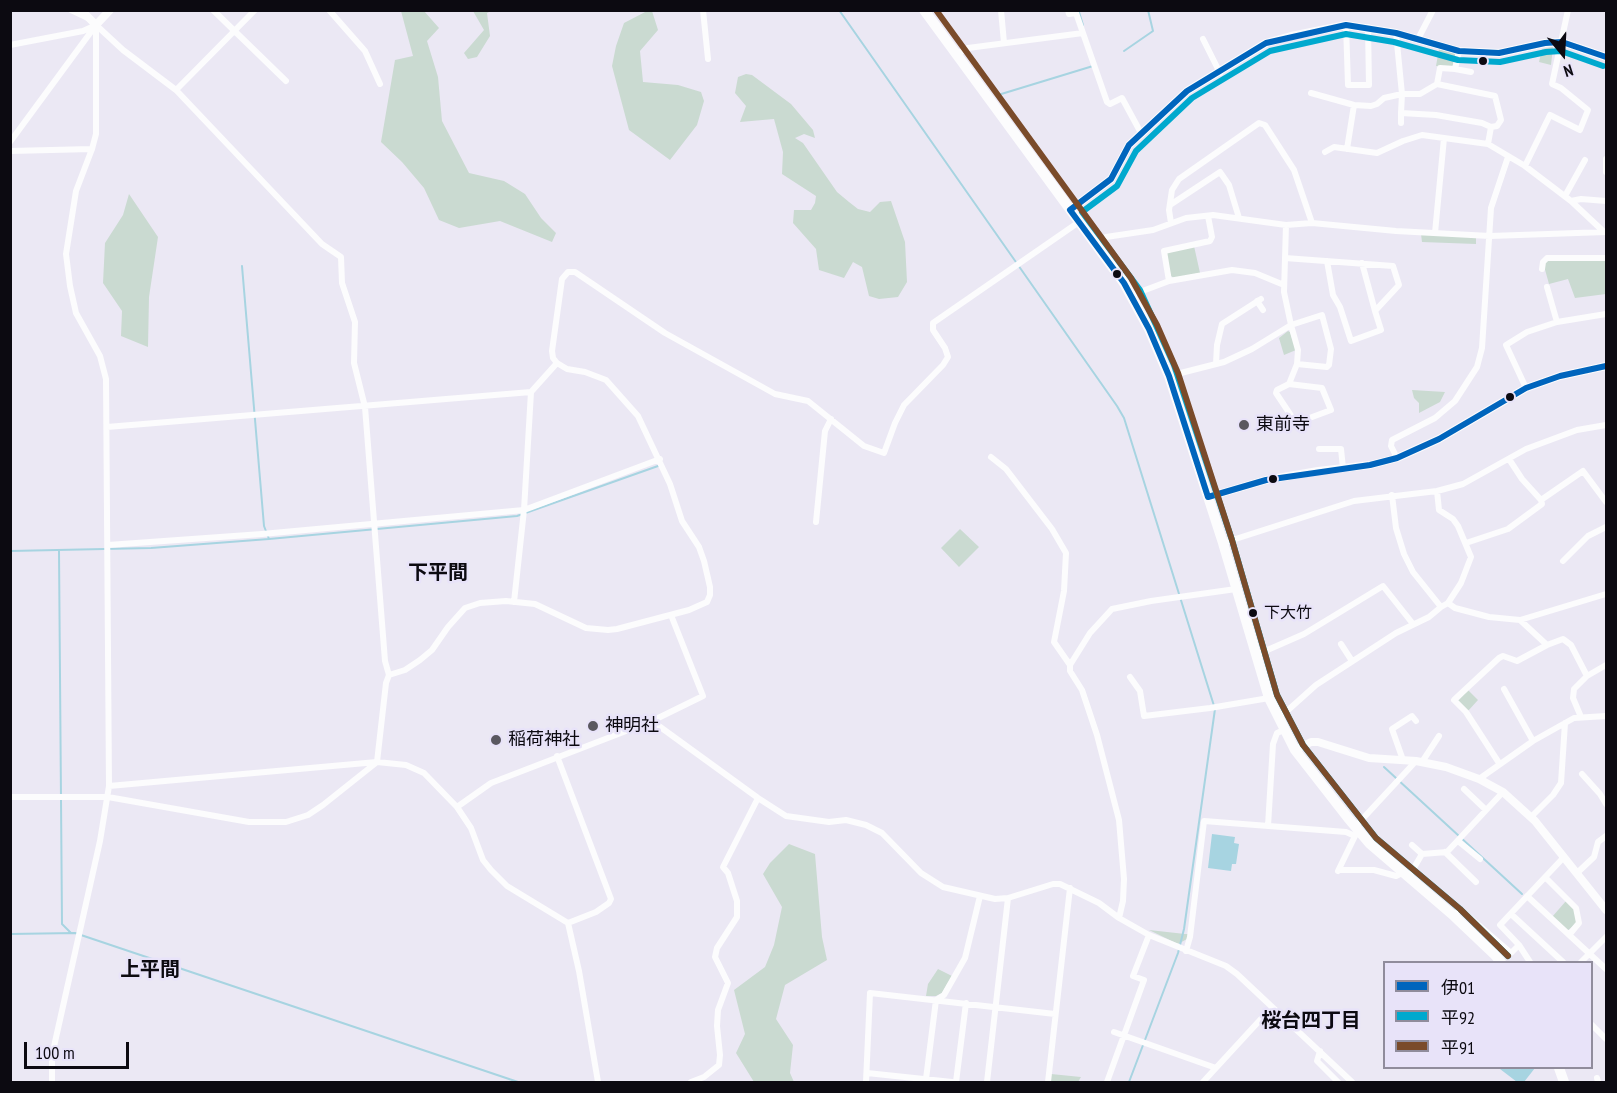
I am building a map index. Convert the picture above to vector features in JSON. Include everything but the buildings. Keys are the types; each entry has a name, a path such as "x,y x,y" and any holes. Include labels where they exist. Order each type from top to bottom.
{"main road":[{"path":"924,10 1132,294 1169,376 1223,543 1269,698 1295,750 1356,832 1454,916 1499,961"}],"street":[{"path":"71,10 93,22"},
{"path":"10,797 108,797 249,822 286,822 308,815 376,762 389,675 385,661 365,407 354,363 355,322 342,283 341,257 322,244 176,90 123,50 83,10"},
{"path":"10,45 83,31 110,10"},
{"path":"213,10 286,81"},
{"path":"176,90 255,10"},
{"path":"329,10 366,51 380,84"},
{"path":"703,10 708,59"},
{"path":"1000,10 1004,44"},
{"path":"1068,10 1069,14 1076,13 1107,102 1110,104 1122,98 1141,132"},
{"path":"1418,39 1433,10"},
{"path":"1525,166 1550,115 1580,130 1588,110 1561,88 1552,84 1568,10"},
{"path":"10,142 93,22"},
{"path":"52,1083 55,1042 109,786 108,545 104,369 100,356 76,313 66,254 76,191 93,149 96,124 93,22"},
{"path":"1071,210 1111,179 1130,145 1141,132 1187,91 1266,43 1346,25 1396,33 1458,51 1499,53 1545,43 1562,42 1606,57"},
{"path":"1346,25 1348,85 1369,85 1368,27"},
{"path":"957,54 968,48 1083,33"},
{"path":"1396,33 1402,94 1401,123"},
{"path":"1203,39 1220,73"},
{"path":"1455,69 1458,51"},
{"path":"1437,84 1440,68 1471,72"},
{"path":"1311,93 1354,105 1371,106 1384,98 1402,94 1420,94 1437,84 1495,96 1501,120 1497,126 1491,127 1482,123 1437,115 1401,113"},
{"path":"1347,149 1354,105"},
{"path":"1171,223 1172,190 1179,179 1259,123 1265,125 1294,170 1312,223"},
{"path":"1488,144 1491,127"},
{"path":"1325,152 1334,147 1377,153 1422,135 1488,144 1525,166 1565,196 1605,232"},
{"path":"1435,232 1444,138"},
{"path":"10,151 93,149"},
{"path":"1397,458 1391,446 1392,440 1435,417 1455,401 1477,368 1482,348 1491,208 1508,157"},
{"path":"1606,159 1606,172"},
{"path":"1565,196 1585,160"},
{"path":"1170,205 1220,172 1229,185 1239,218"},
{"path":"1571,201 1581,199 1606,201"},
{"path":"1094,241 1153,230 1185,218 1208,216 1286,225 1312,223 1490,236 1605,232"},
{"path":"1169,281 1164,251 1210,241 1212,237 1208,216"},
{"path":"389,675 405,670 432,650 465,608 480,603 535,604 576,624 596,630 617,629 689,610 707,602 710,587 699,547 679,514 660,459 638,416 606,380 557,363 552,351 562,279 568,272 575,272 665,333 776,394 808,401 864,446 884,453 904,405 948,357 933,330 933,323 1079,222"},
{"path":"1286,225 1284,285 1298,350 1297,364 1289,384 1277,390 1276,393 1296,423 1331,410 1322,388 1289,384"},
{"path":"1285,258 1393,266 1399,285 1375,311"},
{"path":"1542,269 1543,262 1547,258 1606,258"},
{"path":"1327,261 1333,294 1340,307 1351,341 1381,330 1362,263"},
{"path":"1132,294 1169,281 1232,270 1255,273 1284,285"},
{"path":"1547,287 1557,322"},
{"path":"1216,364 1217,345 1222,324 1259,300 1263,310"},
{"path":"1526,388 1506,345 1527,332 1557,322 1606,314"},
{"path":"1169,376 1216,364 1252,349 1291,325 1322,315 1332,349 1329,365 1327,367 1297,364"},
{"path":"514,602 524,510 531,392 557,363"},
{"path":"1208,496 1266,480 1370,465 1397,458 1439,439 1526,388 1560,376 1606,366"},
{"path":"106,428 531,392"},
{"path":"816,522 825,431 831,419"},
{"path":"1223,543 1354,501 1437,491 1463,484 1526,449 1577,430 1606,425"},
{"path":"1319,449 1341,446 1343,468"},
{"path":"991,457 1006,469 1052,529 1066,553 1064,591 1054,642 1070,665"},
{"path":"108,545 262,534 524,510 660,459"},
{"path":"1466,543 1508,529 1542,504 1509,459"},
{"path":"1541,500 1583,471 1606,502"},
{"path":"1597,489 1606,486"},
{"path":"1277,717 1316,685 1352,661 1396,633 1429,617 1448,603 1461,584 1471,557 1453,519 1439,510 1437,491"},
{"path":"1392,495 1396,528 1404,554 1413,572 1441,607"},
{"path":"1563,561 1588,536 1606,527"},
{"path":"1256,655 1304,634 1383,586 1413,624"},
{"path":"1119,918 1123,901 1124,879 1119,820 1097,735 1082,690 1070,671 1070,665 1090,633 1112,609 1236,589"},
{"path":"1448,603 1455,608 1489,617 1520,620 1606,594"},
{"path":"457,807 491,783 652,721 703,696 671,615"},
{"path":"1520,620 1547,645"},
{"path":"1499,763 1466,712 1454,700 1499,658 1517,661 1563,639 1571,645 1587,676"},
{"path":"1341,644 1352,661"},
{"path":"1581,717 1573,698 1574,689 1587,676 1606,665"},
{"path":"1130,677 1140,691 1144,716 1269,698"},
{"path":"1504,689 1533,741"},
{"path":"1479,778 1533,741 1565,723 1581,717 1606,716"},
{"path":"1403,760 1392,729 1413,717"},
{"path":"652,721 786,816 829,822 846,820 866,825 882,833 921,873 943,886 995,899 1008,898 1053,884 1070,888 1099,903 1119,918 1149,935 1226,966 1352,1083"},
{"path":"1531,817 1553,795 1561,783 1565,723"},
{"path":"1268,826 1273,744 1278,733 1284,730"},
{"path":"1439,736 1356,832 1338,871 1374,870 1396,876 1405,875 1422,854 1445,852 1458,841 1503,792"},
{"path":"1295,750 1314,742 1369,758 1419,761 1479,778 1503,792 1531,817 1606,910"},
{"path":"557,756 611,898 609,903 596,912 568,923"},
{"path":"109,786 376,762 406,765 424,773 457,807 471,828 483,860 491,870 507,886 568,923 579,971 598,1083"},
{"path":"1582,774 1606,804"},
{"path":"1464,789 1486,810"},
{"path":"691,1083 704,1077 719,1065 718,1010 728,983 715,957 717,948 737,916 737,901 728,873 723,867 758,798"},
{"path":"1186,951 1190,937 1204,821 1356,832"},
{"path":"1577,873 1594,858 1598,842 1606,836"},
{"path":"1458,841 1480,860"},
{"path":"1412,845 1422,854"},
{"path":"1445,852 1476,882"},
{"path":"1529,961 1519,945 1500,925 1564,857"},
{"path":"1545,877 1576,908 1579,923 1569,935"},
{"path":"1048,1083 1070,888"},
{"path":"936,1000 944,995 965,958 980,896"},
{"path":"1527,896 1606,969"},
{"path":"987,1083 1008,898"},
{"path":"1454,916 1460,909 1511,953 1519,945"},
{"path":"1511,914 1561,961"},
{"path":"1107,1083 1144,980 1133,976 1149,935"},
{"path":"1583,961 1606,937"},
{"path":"866,1083 870,993 1056,1014"},
{"path":"926,1079 936,1000"},
{"path":"867,1073 954,1083 966,1003"},
{"path":"1203,1083 1272,1007"},
{"path":"1600,1032 1606,1024"},
{"path":"1593,1026 1606,1039"},
{"path":"1114,1032 1216,1068"},
{"path":"1320,1051 1317,1061 1338,1083"}],"shaded area":[{"path":"649,10 652,11 658,30 640,51 643,82 678,85 701,92 704,101 697,125 670,160 629,130 612,66 624,23"},
{"path":"401,11 424,11 439,28 427,41 438,77 442,121 469,173 504,181 525,194 541,218 556,233 552,242 500,221 459,228 439,220 424,188 381,142 395,60 413,56"},
{"path":"473,11 491,11 487,13 490,36 477,57 468,59 464,53 484,30"},
{"path":"1553,47 1551,65 1539,62 1542,49"},
{"path":"1439,49 1456,53 1454,66 1451,68 1436,66"},
{"path":"746,74 752,75 791,104 813,130 815,138 804,134 795,138 803,143 837,192 858,209 870,212 880,202 891,201 905,242 907,282 898,297 879,299 869,296 862,267 853,262 844,278 819,270 816,249 793,223 794,210 811,210 816,196 782,174 783,152 774,119 740,122 746,106 735,93 738,77"},
{"path":"129,194 158,237 149,297 148,347 121,336 122,311 103,283 105,243 123,215"},
{"path":"1421,234 1476,237 1476,244 1422,242"},
{"path":"1194,246 1200,273 1174,278 1171,276 1166,255 1168,252"},
{"path":"1606,260 1606,294 1575,298 1568,279 1549,284 1544,266 1546,261"},
{"path":"1288,331 1296,350 1284,355 1279,338"},
{"path":"1412,390 1445,392 1440,402 1419,413 1419,403 1414,398"},
{"path":"960,529 979,547 959,567 941,548"},
{"path":"1468,690 1478,700 1468,711 1458,701"},
{"path":"789,844 815,854 822,937 827,960 785,985 776,1019 793,1045 790,1073 794,1082 754,1082 736,1053 745,1034 734,990 765,967 774,945 782,907 763,874 770,863"},
{"path":"1566,901 1574,908 1577,923 1567,931 1552,917"},
{"path":"1149,930 1188,934 1187,939 1178,944"},
{"path":"938,969 952,976 942,993 936,996 926,996 928,984"},
{"path":"1051,1074 1081,1077 1078,1082 1050,1082"}],"water":[{"path":"1212,834 1235,837 1234,843 1239,844 1236,864 1232,864 1231,871 1208,868"},
{"path":"1500,1069 1534,1069 1524,1082 1517,1082"}],"waterway":[{"path":"839,10 1124,418 1215,709 1184,929 1178,953 1129,1082"},
{"path":"1124,51 1153,31 1148,10"},
{"path":"1079,12 1083,25"},
{"path":"998,95 1093,66"},
{"path":"242,266 264,526 269,539"},
{"path":"10,551 151,548 517,516 658,466"},
{"path":"59,551 62,924 71,933"},
{"path":"1384,767 1522,894"},
{"path":"10,934 75,933 518,1082"}],"transit line":[{"name":"平91","path":"936,10 1131,278 1157,325 1178,373 1232,540 1277,695 1303,745 1376,838 1460,909 1508,956"},
{"name":"伊01","path":"1070,210 1111,179 1129,145 1187,91 1266,43 1346,25 1396,33 1459,51 1499,53 1545,43 1562,42 1606,57"},
{"name":"平92","path":"1508,956 1460,909 1376,838 1303,745 1277,695 1232,540 1174,365 1140,290 1082,212 1117,186 1136,151 1192,98 1270,51 1346,34 1394,42 1458,60 1500,62 1561,51 1603,66"},
{"name":"伊01","path":"1070,210 1124,283 1149,329 1169,376 1208,497"},
{"name":"伊01","path":"1208,497 1266,480 1370,465 1397,458 1439,439 1526,388 1560,376 1606,366"}],"place":[{"name":"東前寺","path":"1244,425"},
{"name":"下大竹","path":"1253,613"},
{"name":"神明社","path":"593,726"},
{"name":"稲荷神社","path":"496,740"}],"district":[{"name":"下平間","path":"438,573"},
{"name":"上平間","path":"150,970"},
{"name":"桜台四丁目","path":"1311,1021"}]}
